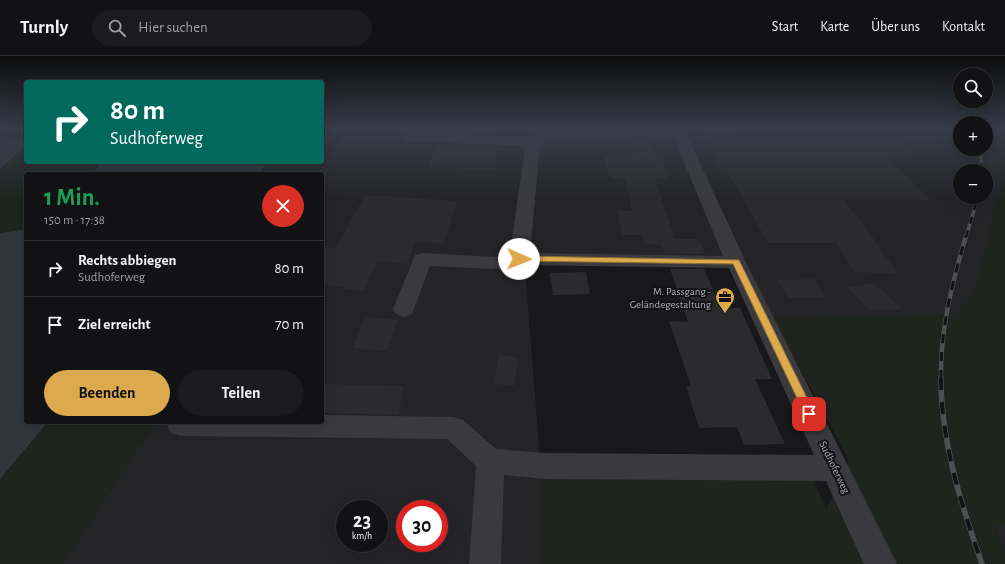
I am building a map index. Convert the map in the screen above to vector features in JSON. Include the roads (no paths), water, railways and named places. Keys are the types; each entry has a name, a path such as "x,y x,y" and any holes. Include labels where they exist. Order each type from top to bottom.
{"street":[{"path":"519,259 532,153"},
{"name":"Sudhoferweg","path":"687,153 736,262 881,564"},
{"path":"404,309 422,259 494,263 519,259 736,262"},
{"path":"180,425 454,428 490,461 540,465 835,468"},
{"path":"485,564 490,461"}],"railway":[{"path":"981,156 981,164"},
{"path":"966,237 976,204"},
{"path":"941,378 941,361 948,307 966,236"},
{"path":"941,378 944,426 948,449 960,496 982,564"}],"place":[{"name":"M. Passgang - Geländegestaltung","path":"725,314"}]}
